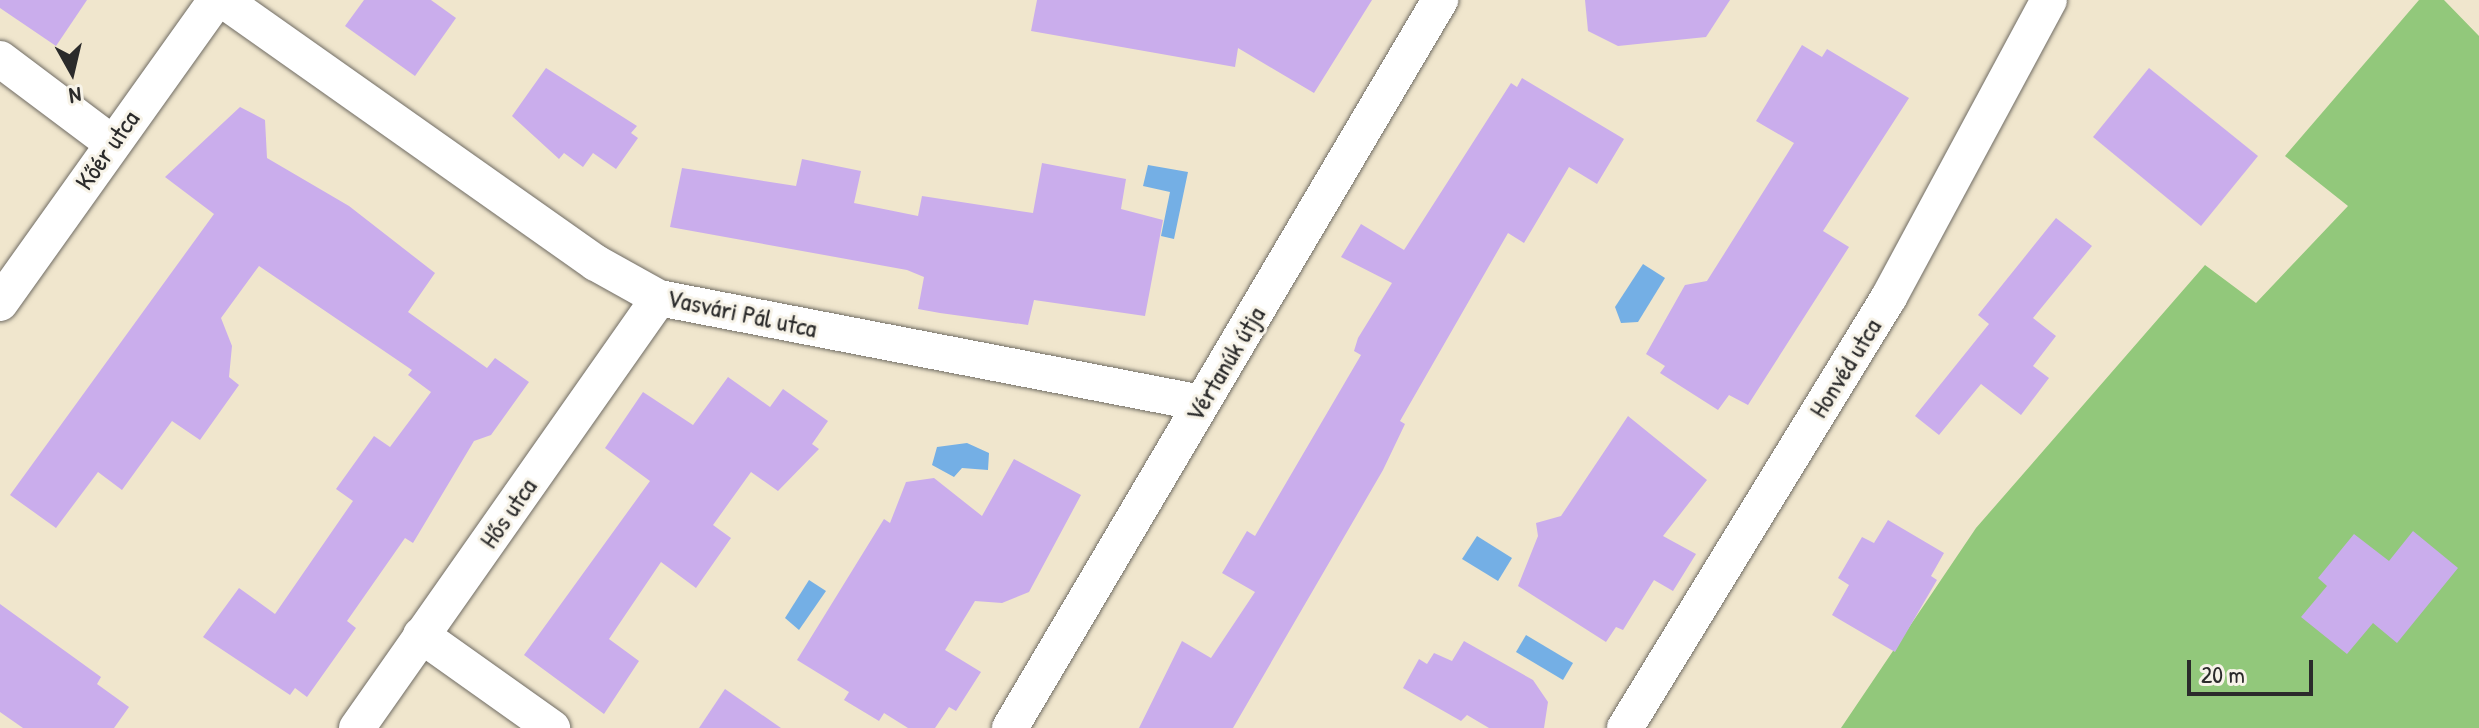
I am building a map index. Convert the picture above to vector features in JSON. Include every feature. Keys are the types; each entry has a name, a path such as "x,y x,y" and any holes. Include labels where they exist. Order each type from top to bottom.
{"street":[{"name":"Kőér utca","path":"0,303 216,0"},
{"name":"Vasvári Pál utca","path":"223,0 596,263 659,298 1201,403"},
{"name":"Vértanúk útja","path":"1010,728 1440,0"},
{"name":"Honvéd utca","path":"1625,728 1889,297 2049,0"},
{"path":"0,59 112,143"},
{"name":"Hős utca","path":"357,728 659,298"},
{"path":"421,635 552,728"}],"green space":[{"path":"2419,0 2444,0 2479,36 2479,728 1841,728 1976,528 2205,265 2256,303 2348,206 2285,156"}],"water":[{"path":"1148,165 1188,172 1174,239 1161,236 1170,192 1143,186"},
{"path":"1643,264 1665,278 1638,322 1621,323 1615,307"},
{"path":"967,443 989,453 988,470 962,468 954,477 932,465 937,447"},
{"path":"1477,536 1512,558 1498,581 1462,559"},
{"path":"809,580 826,591 799,630 785,618"},
{"path":"1526,635 1573,663 1563,680 1516,652"}],"building":[{"path":"0,0 87,0 56,46 0,8"},
{"path":"364,0 431,0 456,18 415,76 345,26"},
{"path":"1037,0 1372,0 1314,93 1238,48 1235,67 1031,31"},
{"path":"1585,0 1730,0 1706,37 1618,46 1588,31"},
{"path":"1802,45 1822,57 1827,49 1909,98 1823,231 1849,247 1748,405 1729,395 1718,410 1660,373 1665,366 1646,354 1685,285 1707,281 1794,143 1756,121"},
{"path":"546,68 637,126 631,133 638,138 616,169 593,153 583,167 564,153 559,159 512,116"},
{"path":"2149,68 2258,156 2201,226 2093,137"},
{"path":"1522,78 1624,139 1597,184 1569,167 1524,243 1508,233 1400,421 1405,424 1383,470 1233,728 1139,728 1182,641 1211,658 1255,592 1222,573 1247,531 1255,536 1361,355 1354,351 1358,338 1392,283 1341,257 1361,224 1404,250 1511,83 1517,87"},
{"path":"240,107 265,120 267,158 349,206 435,273 408,312 487,368 495,358 529,382 491,435 474,441 413,543 405,538 347,621 356,628 307,697 295,688 290,695 203,637 239,588 275,614 353,501 336,489 374,436 390,447 431,392 408,375 412,370 259,266 221,318 232,346 229,377 239,385 200,440 172,421 122,490 98,472 56,528 10,495 214,214 165,177"},
{"path":"802,159 861,171 854,203 918,216 922,196 1033,213 1042,163 1126,179 1121,209 1163,220 1145,316 1034,300 1028,325 918,309 924,277 907,270 670,227 682,168 796,186"},
{"path":"2056,218 2092,246 2033,318 2056,336 2033,366 2049,378 2021,415 1981,384 1939,435 1915,416 1989,324 1978,315"},
{"path":"728,377 770,407 783,389 828,421 812,444 819,449 778,491 751,472 713,525 731,538 696,588 661,562 609,639 639,661 604,714 524,655 650,481 605,448 643,392 693,425"},
{"path":"1628,416 1707,480 1663,536 1696,554 1673,591 1654,580 1623,630 1616,627 1606,642 1518,586 1538,536 1536,523 1561,516"},
{"path":"1014,459 1081,495 1029,592 1002,603 975,601 945,650 981,672 956,711 949,707 935,728 908,728 884,713 879,721 844,700 849,692 797,660 884,519 890,523 906,482 934,478 982,516"},
{"path":"1888,520 1944,553 1931,576 1937,580 1895,652 1832,615 1849,585 1838,578 1862,537 1874,543"},
{"path":"2413,531 2458,568 2397,643 2373,623 2347,654 2301,617 2327,586 2318,578 2354,534 2389,561"},
{"path":"0,604 101,677 97,684 129,707 114,728 23,728 0,712"},
{"path":"1464,641 1533,680 1548,702 1544,728 1489,728 1467,715 1461,721 1403,688 1419,659 1427,664 1434,653 1452,661"},
{"path":"725,689 781,728 699,728"}]}
